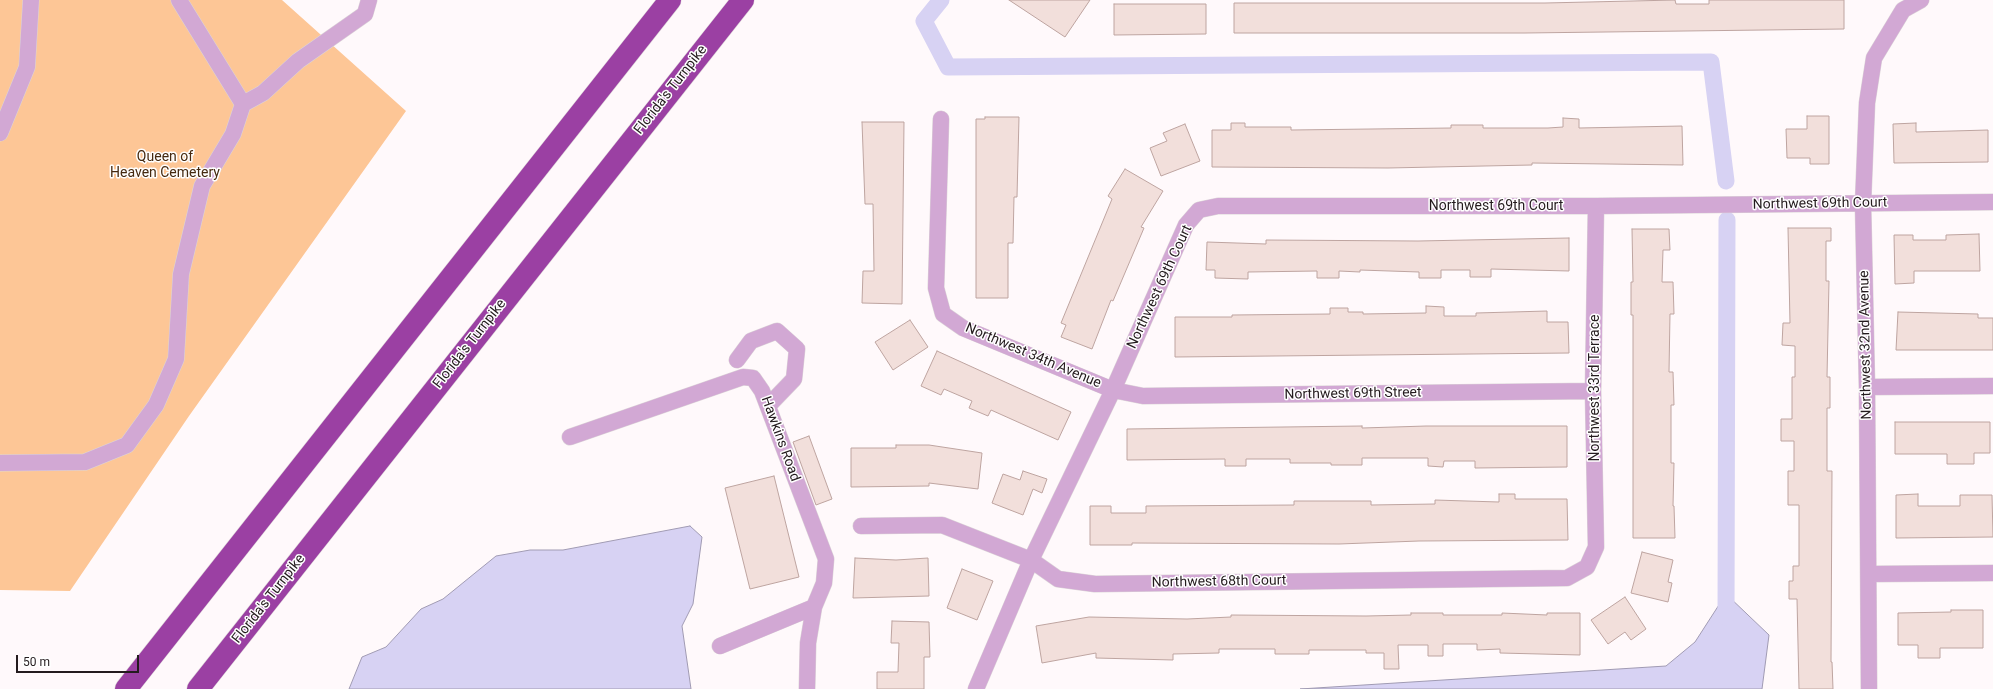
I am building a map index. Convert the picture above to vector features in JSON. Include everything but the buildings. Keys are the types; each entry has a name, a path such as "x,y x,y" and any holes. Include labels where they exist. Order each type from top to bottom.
{"highway":[{"path":"126,689 670,0"},
{"name":"Florida's Turnpike","path":"198,689 743,0"}],"street":[{"path":"0,133 27,67 31,0"},
{"path":"179,0 243,104"},
{"path":"0,462 85,462 127,445 156,404 176,359 181,274 202,186 233,134 243,104 262,93 298,61 365,14 369,0"},
{"name":"Northwest 32nd Avenue","path":"1869,689 1867,387 1863,204 1866,103 1874,58 1903,10 1921,0"},
{"name":"Northwest 34th Avenue","path":"941,119 936,288 943,314 963,328 1113,390 1031,560 976,689"},
{"name":"Northwest 69th Court","path":"1113,390 1186,225 1199,210 1218,206 1596,206 1993,202"},
{"name":"Northwest 33rd Terrace","path":"1586,567 1596,547 1593,391 1596,206"},
{"path":"737,360 751,341 777,331 797,350 794,379 768,406"},
{"name":"Hawkins Road","path":"570,437 743,377 753,378 762,391 826,559 824,583 814,607 808,643 807,689"},
{"path":"1867,387 1993,386"},
{"name":"Northwest 69th Street","path":"1113,390 1143,396 1593,391"},
{"name":"Northwest 68th Court","path":"861,526 942,525 1031,560 1058,579 1095,584 1567,578 1586,567"},
{"path":"1869,574 1993,574"},
{"path":"720,646 814,607"}],"green space":[{"name":"Queen of Heaven Cemetery","path":"0,0 282,0 406,111 189,416 70,591 0,590"}],"shaded area":[{"path":"690,526 702,537 693,604 682,626 691,689 349,689 362,657 386,647 421,609 443,599 496,556 530,550 563,550"},
{"path":"1726,594 1769,635 1762,689 1300,689 1666,666 1695,642"}],"waterway":[{"path":"941,0 924,21 948,67 1711,62 1726,181"},
{"path":"1726,617 1727,220"}]}
